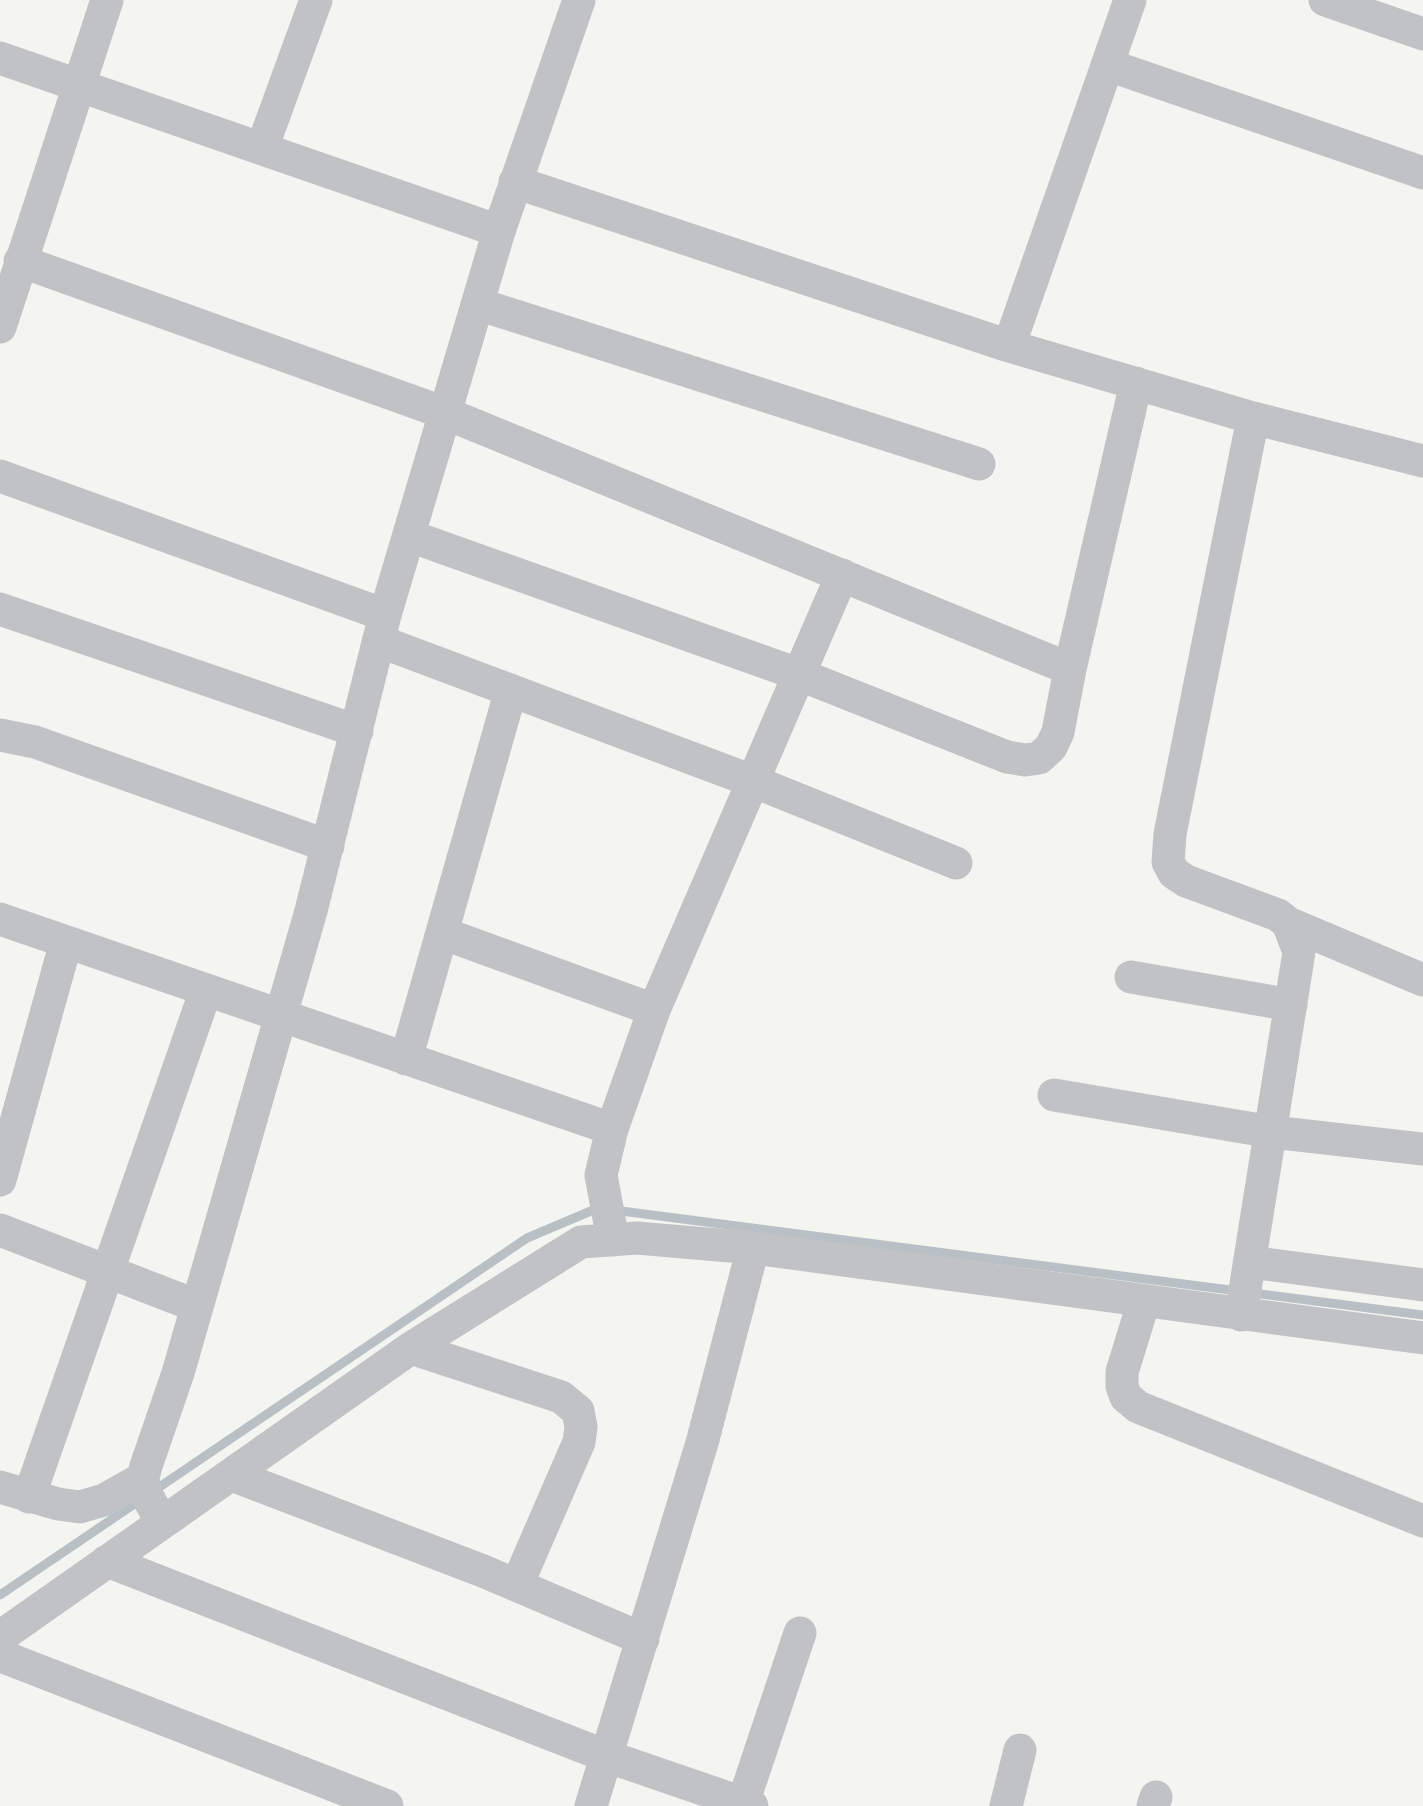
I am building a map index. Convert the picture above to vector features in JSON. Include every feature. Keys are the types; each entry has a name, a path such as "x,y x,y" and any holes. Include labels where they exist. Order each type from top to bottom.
{"street":[{"path":"0,327 107,0"},
{"path":"262,148 316,0"},
{"path":"387,1806 0,1653 107,1561 151,1501 178,1373 328,846 382,628 499,231 579,0"},
{"path":"1009,346 1130,0"},
{"path":"1325,0 1423,34"},
{"path":"0,58 499,231"},
{"path":"1108,64 1423,173"},
{"path":"515,183 1009,346 1253,418 1423,460"},
{"path":"20,261 445,413 1070,669"},
{"path":"478,304 979,464"},
{"path":"410,536 798,674 1007,758 1025,760 1039,758 1051,747 1058,732 1070,669 1136,383"},
{"path":"1253,418 1170,834 1168,862 1174,873 1186,881 1278,915 1288,923 1423,980"},
{"path":"0,476 382,628 511,690 755,782 956,863"},
{"path":"612,1232 602,1189 604,1158 612,1129 654,1010 755,782 798,674 842,575"},
{"path":"0,609 357,730"},
{"path":"406,1059 511,690"},
{"path":"0,735 35,742 328,846"},
{"path":"0,920 612,1129"},
{"path":"1245,1288 1272,1132 1299,952 1288,923"},
{"path":"442,933 654,1010"},
{"path":"0,1179 66,942"},
{"path":"1131,977 1291,1005"},
{"path":"206,990 105,1271 14,1492 80,1507 104,1500 151,1501 232,1475 411,1348 581,1242 612,1232 637,1238 753,1248 1144,1301 1245,1288 1423,1285"},
{"path":"1054,1095 1272,1132 1423,1149"},
{"path":"0,1230 197,1306"},
{"path":"591,1806 702,1443 753,1248"},
{"path":"1245,1288 1423,1338"},
{"path":"1144,1301 1122,1372 1122,1386 1126,1397 1138,1407 1423,1521"},
{"path":"411,1348 561,1397 578,1411 581,1427 579,1442 517,1586"},
{"path":"232,1475 517,1586 643,1640"},
{"path":"107,1561 606,1756 748,1804 800,1633"},
{"path":"1006,1806 1020,1750"}],"waterway":[{"path":"0,1595 527,1238 598,1208 1423,1315"}]}
